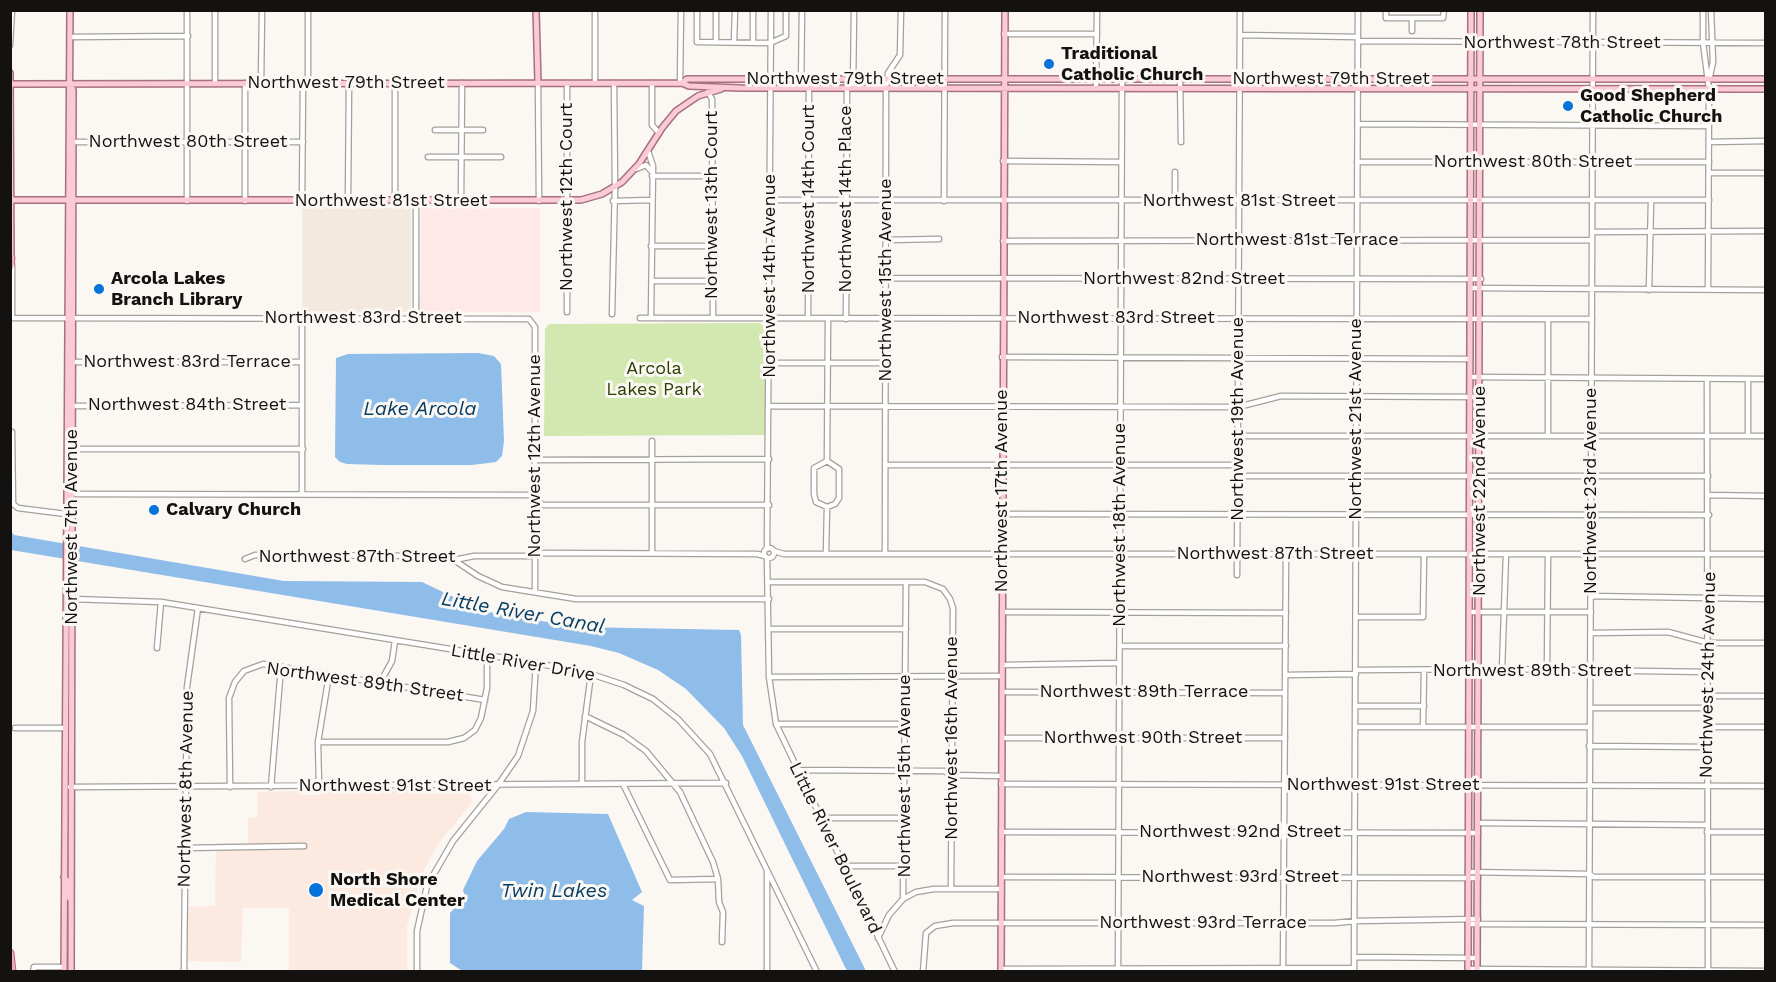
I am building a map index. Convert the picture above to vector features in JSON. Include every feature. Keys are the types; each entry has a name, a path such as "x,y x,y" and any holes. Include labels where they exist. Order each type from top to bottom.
{"highway":[{"path":"10,266 11,258"},
{"path":"10,953 12,972"}],"main road":[{"name":"Northwest 7th Avenue","path":"69,10 70,84 73,90 70,201"},
{"path":"536,10 538,83"},
{"name":"Northwest 17th Avenue","path":"1001,970 1005,10"},
{"name":"Northwest 22nd Avenue","path":"1467,970 1471,10"},
{"name":"Northwest 22nd Avenue","path":"1477,970 1480,669 1480,10"},
{"path":"10,73 11,258"},
{"name":"Northwest 79th Street","path":"681,83 687,79 1766,79"},
{"path":"1292,79 1292,89"},
{"path":"1650,79 1650,89"},
{"path":"1420,80 1420,88"},
{"path":"1531,88 1539,82 1557,80"},
{"name":"Northwest 79th Street","path":"10,84 681,83 689,86 725,88 1766,89"},
{"name":"Northwest 7th Avenue","path":"64,969 64,728 69,561 66,399 70,201 67,90 70,84"},
{"name":"Northwest 81st Street","path":"11,200 567,201 602,194 615,187 636,169 659,133 680,108 708,92 725,88"},
{"name":"Northwest 7th Avenue","path":"69,318 73,362 72,449 66,514 69,544"},
{"path":"66,399 72,406"},
{"name":"Northwest 7th Avenue","path":"68,599 72,788 71,972"},
{"path":"64,877 71,900"},
{"path":"64,918 69,923 71,950"}],"street":[{"path":"10,45 12,10"},
{"path":"187,10 187,201"},
{"path":"215,10 215,84"},
{"path":"261,84 262,10"},
{"path":"302,201 308,10"},
{"name":"Northwest 12th Court","path":"595,10 596,83"},
{"path":"681,10 681,83"},
{"path":"697,10 697,42 770,43 783,40 786,36 786,10"},
{"path":"716,10 716,42"},
{"path":"734,42 735,10"},
{"path":"753,10 753,42"},
{"name":"Northwest 14th Avenue","path":"769,554 771,10"},
{"name":"Northwest 14th Court","path":"801,88 802,10"},
{"name":"Northwest 14th Place","path":"846,318 850,79 854,10"},
{"name":"Northwest 15th Avenue","path":"885,554 886,88 887,79 900,56 901,10"},
{"path":"944,201 945,10"},
{"path":"1096,88 1097,10"},
{"name":"Northwest 19th Avenue","path":"1237,575 1240,10"},
{"name":"Northwest 21st Avenue","path":"1354,970 1358,10"},
{"path":"1386,10 1386,18 1443,18 1444,10"},
{"name":"Northwest 23rd Avenue","path":"1589,971 1593,10"},
{"path":"1703,10 1703,43 1709,79 1708,289"},
{"path":"1709,79 1713,62 1711,10"},
{"path":"1412,18 1412,32"},
{"path":"1004,34 1097,34"},
{"name":"Northwest 78th Street","path":"1240,35 1419,43 1766,43"},
{"path":"70,36 188,36"},
{"name":"Northwest 14th Court","path":"808,318 809,79"},
{"name":"Northwest 18th Avenue","path":"1118,970 1122,79"},
{"path":"1180,79 1181,142"},
{"path":"348,201 349,83"},
{"path":"461,201 462,83"},
{"path":"538,83 539,201"},
{"name":"Northwest 12th Court","path":"567,83 567,312"},
{"path":"612,314 615,187 614,83"},
{"path":"652,83 652,125 659,133"},
{"path":"244,201 245,84"},
{"path":"395,84 395,201"},
{"name":"Northwest 13th Court","path":"708,92 712,99 713,318"},
{"path":"1358,124 1709,126"},
{"path":"435,130 483,130"},
{"path":"1709,142 1766,141"},
{"name":"Northwest 80th Street","path":"73,142 303,142"},
{"path":"648,151 652,174 651,318"},
{"path":"428,157 501,157"},
{"path":"1003,161 1121,162"},
{"name":"Northwest 80th Street","path":"1357,162 1709,162"},
{"path":"636,169 647,165 652,174"},
{"path":"1175,172 1175,201"},
{"path":"1709,173 1766,173"},
{"path":"652,174 712,176"},
{"path":"602,194 609,195 613,201"},
{"path":"613,201 652,200"},
{"name":"Northwest 81st Street","path":"770,201 1709,200"},
{"path":"416,201 416,318"},
{"path":"1649,290 1651,201"},
{"path":"1592,232 1766,231"},
{"path":"886,240 939,239"},
{"name":"Northwest 81st Terrace","path":"1003,241 1592,240"},
{"path":"651,246 712,246"},
{"name":"Northwest 83rd Street","path":"11,258 12,318 416,318 529,319 532,321"},
{"name":"Northwest 82nd Street","path":"886,278 1481,279"},
{"path":"651,281 712,281"},
{"path":"1470,288 1766,290"},
{"path":"302,318 302,494"},
{"name":"Northwest 83rd Street","path":"640,318 1592,319"},
{"name":"Northwest 14th Court","path":"827,507 816,501 814,468 827,461 828,318"},
{"path":"1548,319 1548,436"},
{"name":"Northwest 12th Avenue","path":"532,321 536,327 535,592"},
{"path":"1002,357 1470,359"},
{"name":"Northwest 83rd Terrace","path":"73,362 302,362"},
{"path":"770,363 886,363"},
{"path":"1470,377 1766,379"},
{"name":"Northwest 24th Avenue","path":"1707,379 1708,971"},
{"path":"1748,379 1748,436"},
{"path":"769,406 1238,407 1281,396 1480,397"},
{"name":"Northwest 84th Street","path":"72,406 302,405"},
{"path":"12,432 13,504 18,508 66,514"},
{"path":"1239,436 1766,436"},
{"path":"652,441 652,553"},
{"path":"72,449 303,449"},
{"path":"536,460 769,459"},
{"path":"826,554 827,507 835,504 839,498 839,469 827,461"},
{"path":"886,465 1239,465"},
{"path":"1238,476 1708,476"},
{"path":"69,494 529,495 543,505 769,505"},
{"path":"1708,495 1766,496"},
{"path":"1003,514 1708,515"},
{"name":"Northwest 87th Street","path":"245,559 255,555 267,555 432,556 454,560 474,555 652,553 1766,555"},
{"path":"769,554 769,677 776,724 905,724"},
{"path":"1283,970 1286,554"},
{"path":"1356,617 1424,617 1424,554"},
{"path":"1502,669 1506,554"},
{"path":"1547,669 1548,554"},
{"path":"454,560 478,576 502,587 576,599 769,599"},
{"path":"769,582 906,582"},
{"name":"Northwest 15th Avenue","path":"903,898 906,582"},
{"name":"Northwest 16th Avenue","path":"906,582 925,582 943,589 953,608 951,889"},
{"path":"1591,596 1766,598"},
{"name":"Little River Drive","path":"68,599 161,602 536,663 591,674 624,685 653,699 678,719 710,754 818,972"},
{"path":"157,648 161,602"},
{"name":"Northwest 8th Avenue","path":"184,972 187,687 198,608"},
{"path":"1002,612 1286,613"},
{"path":"1469,612 1591,612"},
{"path":"769,629 906,629"},
{"path":"1591,633 1668,632 1709,643 1766,643"},
{"path":"380,683 392,661 395,641"},
{"path":"1120,646 1286,646"},
{"path":"318,742 448,742 464,738 475,730 485,700 487,656"},
{"path":"417,972 417,932 427,886 453,841 518,756 533,711 536,663"},
{"path":"1002,664 1119,663"},
{"name":"Northwest 89th Street","path":"230,787 229,698 235,682 244,670 263,664 485,700"},
{"path":"270,787 281,667"},
{"name":"Northwest 89th Street","path":"1286,675 1480,669 1709,672"},
{"path":"1423,726 1424,671"},
{"path":"582,784 582,742 591,674"},
{"path":"319,786 318,742 329,675"},
{"path":"769,677 1002,676"},
{"name":"Northwest 89th Terrace","path":"1002,692 1285,693"},
{"path":"1709,696 1766,696"},
{"path":"1356,706 1424,706"},
{"path":"1591,708 1709,708"},
{"path":"585,716 624,735 646,751 674,783 713,862 718,879 719,902 723,912 722,942"},
{"name":"Little River Boulevard","path":"776,724 895,972"},
{"path":"1355,727 1590,727"},
{"path":"1708,727 1766,728"},
{"path":"15,728 64,728"},
{"name":"Northwest 90th Street","path":"1002,738 1285,738"},
{"path":"1590,746 1707,747"},
{"path":"798,770 944,771 952,775 1001,776"},
{"name":"Northwest 91st Street","path":"64,787 726,783"},
{"path":"623,784 670,880 718,879"},
{"name":"Northwest 91st Street","path":"1001,784 1766,786"},
{"path":"821,818 905,818"},
{"path":"1478,823 1707,825"},
{"name":"Northwest 92nd Street","path":"1001,832 1478,833"},
{"path":"1707,832 1766,832"},
{"path":"184,848 304,846"},
{"path":"845,866 904,866"},
{"path":"767,868 767,972"},
{"name":"Northwest 93rd Street","path":"1001,877 1355,878 1589,874 1594,877 1766,877"},
{"path":"878,938 890,915 903,898 916,892 1001,889"},
{"path":"767,898 781,897"},
{"name":"Northwest 93rd Terrace","path":"923,972 924,938 929,929 953,923 1355,921 1766,925"},
{"path":"1354,957 1477,958"},
{"path":"34,969 64,969"},
{"path":"1001,970 1354,970"},
{"path":"1467,970 1766,971"}],"shaded area":[{"path":"302,207 411,208 411,312 302,313"},
{"path":"421,208 540,208 540,312 420,312"},
{"name":"North Shore Medical Center","path":"414,790 429,794 470,794 473,801 438,844 422,874 407,925 407,971 289,971 289,908 243,908 241,962 187,961 188,907 215,906 216,843 248,843 248,818 258,817 257,792 301,791 302,795 319,795 319,791"}],"green space":[{"name":"Arcola Lakes Park","path":"760,323 765,328 765,435 544,436 545,329 549,324"}],"water":[{"name":"Lake Arcola","path":"478,353 494,356 501,364 504,441 502,456 496,462 472,465 347,464 335,457 336,358 348,354"},
{"path":"10,530 14,535 284,581 422,582 483,611 577,627 739,630 743,725 866,971 847,971 742,756 724,728 686,689 658,670 619,653 591,646 11,550"},
{"name":"Twin Lakes","path":"526,812 608,814 642,892 632,900 644,906 642,971 464,972 450,963 450,913 465,897 463,890 477,861 504,829 509,819"}],"place":[{"name":"Traditional Catholic Church","path":"1049,64"},
{"name":"Good Shepherd Catholic Church","path":"1568,106"},
{"name":"Arcola Lakes Branch Library","path":"99,289"},
{"name":"Calvary Church","path":"154,510"},
{"name":"North Shore Medical Center","path":"316,890"}],"water label":[{"name":"Little River Canal","path":"523,613"}]}
